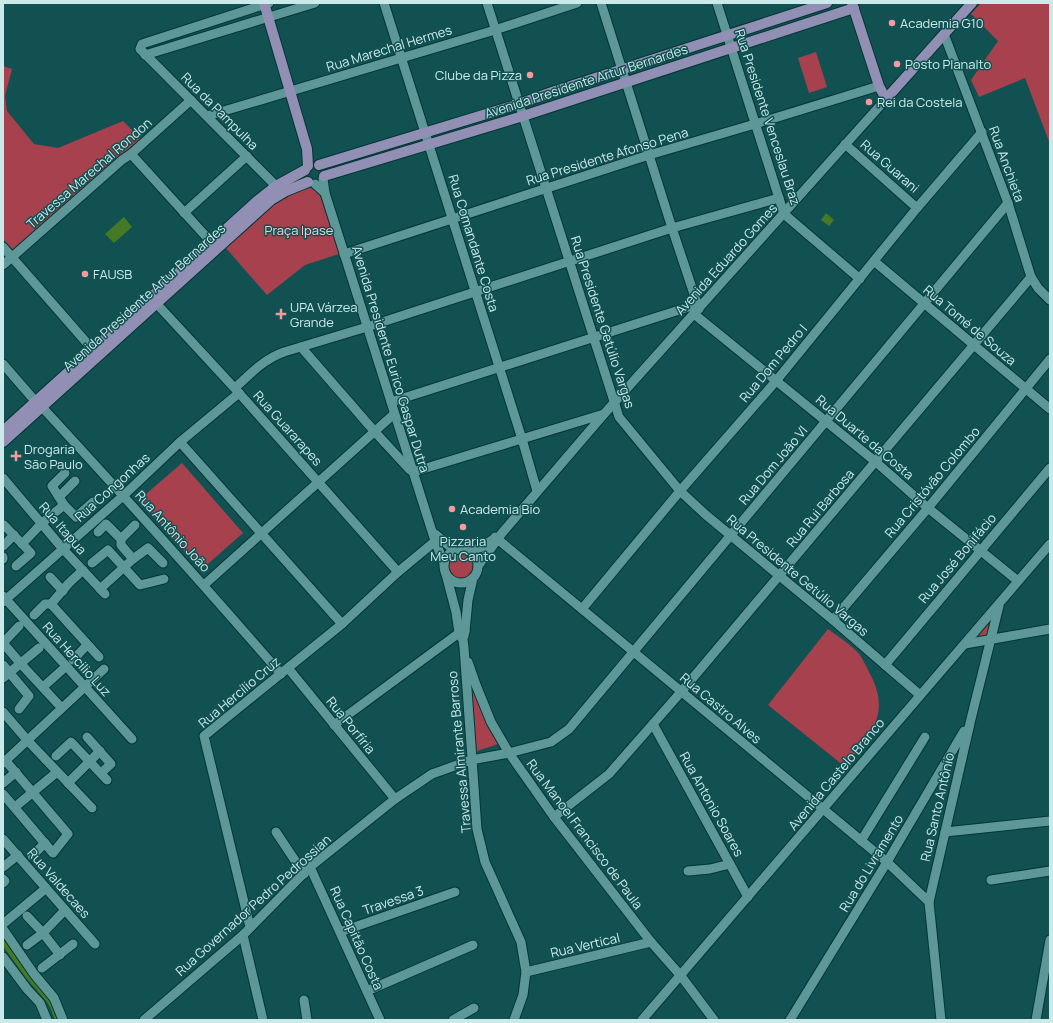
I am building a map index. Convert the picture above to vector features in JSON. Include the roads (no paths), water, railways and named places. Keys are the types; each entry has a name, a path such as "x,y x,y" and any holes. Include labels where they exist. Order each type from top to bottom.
{"main road":[{"name":"Avenida Presidente Artur Bernardes","path":"3,442 93,350 211,242 276,186 312,166 519,104 827,3"},
{"name":"Avenida Eduardo Gomes","path":"886,99 972,3"},
{"path":"266,4 312,166"},
{"path":"853,6 879,86 886,99"},
{"name":"Avenida Presidente Artur Bernardes","path":"3,431 39,405 271,200 286,191 429,144 523,116 626,81 731,48 853,6"},
{"path":"312,166 323,169 317,180 304,177 312,166"}],"street":[{"path":"266,4 142,44 140,49 145,55 315,3"},
{"name":"Rua Comandante Costa","path":"384,3 538,491"},
{"name":"Rua Presidente Getúlio Vargas","path":"487,3 619,417 680,491 731,536 833,620 920,695"},
{"name":"Rua Marechal Hermes","path":"207,116 495,30 577,3"},
{"path":"391,402 593,338 697,309 601,3"},
{"name":"Rua Presidente Venceslau Braz","path":"717,3 784,214 860,278"},
{"name":"Rua Anchieta","path":"944,34 1008,203 1031,277 1038,288 1050,300"},
{"name":"Rua da Pampulha","path":"145,55 276,186"},
{"name":"Rua Presidente Afonso Pena","path":"344,254 649,155 879,86"},
{"name":"Avenida Eduardo Gomes","path":"478,566 498,536 604,414 886,99"},
{"name":"Travessa Marechal Rondon","path":"3,265 191,100"},
{"name":"Rua Dom Pedro I","path":"582,610 680,491 776,381 917,208 982,132"},
{"name":"Rua Guarani","path":"845,144 917,208"},
{"path":"131,154 211,242"},
{"path":"184,213 247,156"},
{"name":"Avenida Presidente Eurico Gaspar Dutra","path":"317,180 325,193 394,414 444,563"},
{"name":"Rua Congonhas","path":"4,599 124,495 237,390 269,358 672,228 779,198"},
{"name":"Rua Dom João VI","path":"509,753 551,742 569,729 1008,203"},
{"path":"3,247 93,350"},
{"name":"Rua Tomé de Souza","path":"874,261 1050,409"},
{"name":"Rua Rui Barbosa","path":"554,817 609,774 682,692 1031,277"},
{"name":"Rua Guararapes","path":"156,303 237,390 398,572"},
{"name":"Rua Duarte da Costa","path":"697,309 776,381 876,462 928,508 1018,581"},
{"path":"301,347 375,432 413,472 604,414"},
{"name":"Rua Cristóvão Colombo","path":"833,620 928,508 1050,359"},
{"name":"Rua Antônio João","path":"3,364 284,671"},
{"path":"204,585 394,414"},
{"path":"180,442 342,624"},
{"name":"Rua José Bonifácio","path":"885,666 980,550 1050,468"},
{"path":"65,474 52,486 64,505 76,517 93,502"},
{"name":"Rua Itapua","path":"3,478 63,549 102,592 124,567"},
{"path":"59,497 75,481"},
{"path":"22,544 42,523 64,505"},
{"path":"98,532 106,524 120,539 121,545 133,559"},
{"path":"3,526 4,525 14,535 30,553 16,566"},
{"path":"120,539 135,526"},
{"path":"3,546 14,535"},
{"path":"470,551 482,547 498,536"},
{"name":"Rua Castro Alves","path":"498,536 582,610 887,862 929,902"},
{"path":"436,537 454,550"},
{"name":"Rua Hercílio Cruz","path":"247,931 204,736 342,624 436,537"},
{"name":"Avenida Castelo Branco","path":"642,1020 1050,544"},
{"path":"124,567 148,548 163,564"},
{"path":"334,725 463,638 468,600 473,578 478,566 476,557 470,551 464,549 454,550 446,558 444,563 463,638"},
{"path":"92,563 108,550 140,585 164,579"},
{"path":"34,616 45,604 51,604 83,570"},
{"path":"446,574 456,582 465,582 473,578"},
{"path":"50,577 63,591"},
{"name":"Rua Hercilio Luz","path":"4,599 132,739"},
{"name":"Rua Santo Antônio","path":"941,1020 929,902 971,719 1000,603"},
{"path":"51,604 98,657"},
{"path":"19,626 3,643 58,704"},
{"path":"965,644 1050,629"},
{"name":"Rua Manoel Francisco de Paula","path":"463,638 476,685 492,722 509,753 554,817 652,942 681,976 714,1020"},
{"name":"Travessa Almirante Barroso","path":"463,638 477,829 485,862 521,942 526,972 524,995 514,1020"},
{"path":"73,660 87,645"},
{"path":"6,676 39,648"},
{"path":"3,665 6,676 29,696 19,708"},
{"path":"3,794 9,806 53,853 68,834 16,772 4,762 104,669"},
{"path":"43,687 62,670"},
{"name":"Rua Porfíria","path":"284,671 334,725 395,798"},
{"path":"3,712 28,741 92,808"},
{"name":"Rua do Livramento","path":"790,1020 887,862 971,719"},
{"name":"Rua Antonio Soares","path":"653,724 748,897"},
{"path":"56,756 71,742 104,777 111,764 87,737"},
{"path":"861,841 925,737"},
{"path":"68,783 100,751"},
{"name":"Rua Governador Pedro Pedrossian","path":"149,1018 247,931 307,870 395,798 432,774 471,760 509,753"},
{"path":"3,783 16,772"},
{"path":"9,806 33,792 57,772"},
{"path":"945,832 1050,821"},
{"name":"Rua Capitão Costa","path":"276,832 307,870 340,932 380,1020"},
{"name":"Rua Valdecaes","path":"3,839 45,889 66,910 95,944"},
{"path":"32,856 45,843"},
{"path":"3,866 18,855"},
{"path":"688,871 710,869 730,864"},
{"path":"992,880 1050,871"},
{"path":"3,879 5,881 3,883"},
{"path":"3,924 45,889"},
{"name":"Travessa 3","path":"340,932 455,892"},
{"path":"27,945 43,933 66,910"},
{"path":"27,916 43,933 60,955"},
{"path":"3,929 34,974 54,998 63,1020"},
{"path":"247,931 263,1020"},
{"path":"1036,1020 1047,975 1050,940"},
{"name":"Rua Vertical","path":"526,972 652,942"},
{"path":"42,968 73,944"},
{"path":"367,991 473,945"},
{"path":"3,957 40,1004 47,1020"},
{"path":"304,1000 307,1020"},
{"path":"454,1020 474,1008"}],"place":[{"name":"Academia G10","path":"892,23"},
{"name":"Posto Planalto","path":"897,64"},
{"name":"Clube da Pizza","path":"530,75"},
{"name":"Rei da Costela","path":"869,102"},
{"name":"FAUSB","path":"85,274"},
{"name":"UPA Várzea Grande","path":"281,314"},
{"name":"Drogaria São Paulo","path":"16,456"},
{"name":"Academia Bio","path":"452,509"},
{"name":"Pizzaria Meu Canto","path":"463,527"}],"park label":[{"name":"Praça Ipase","path":"299,230"}]}
